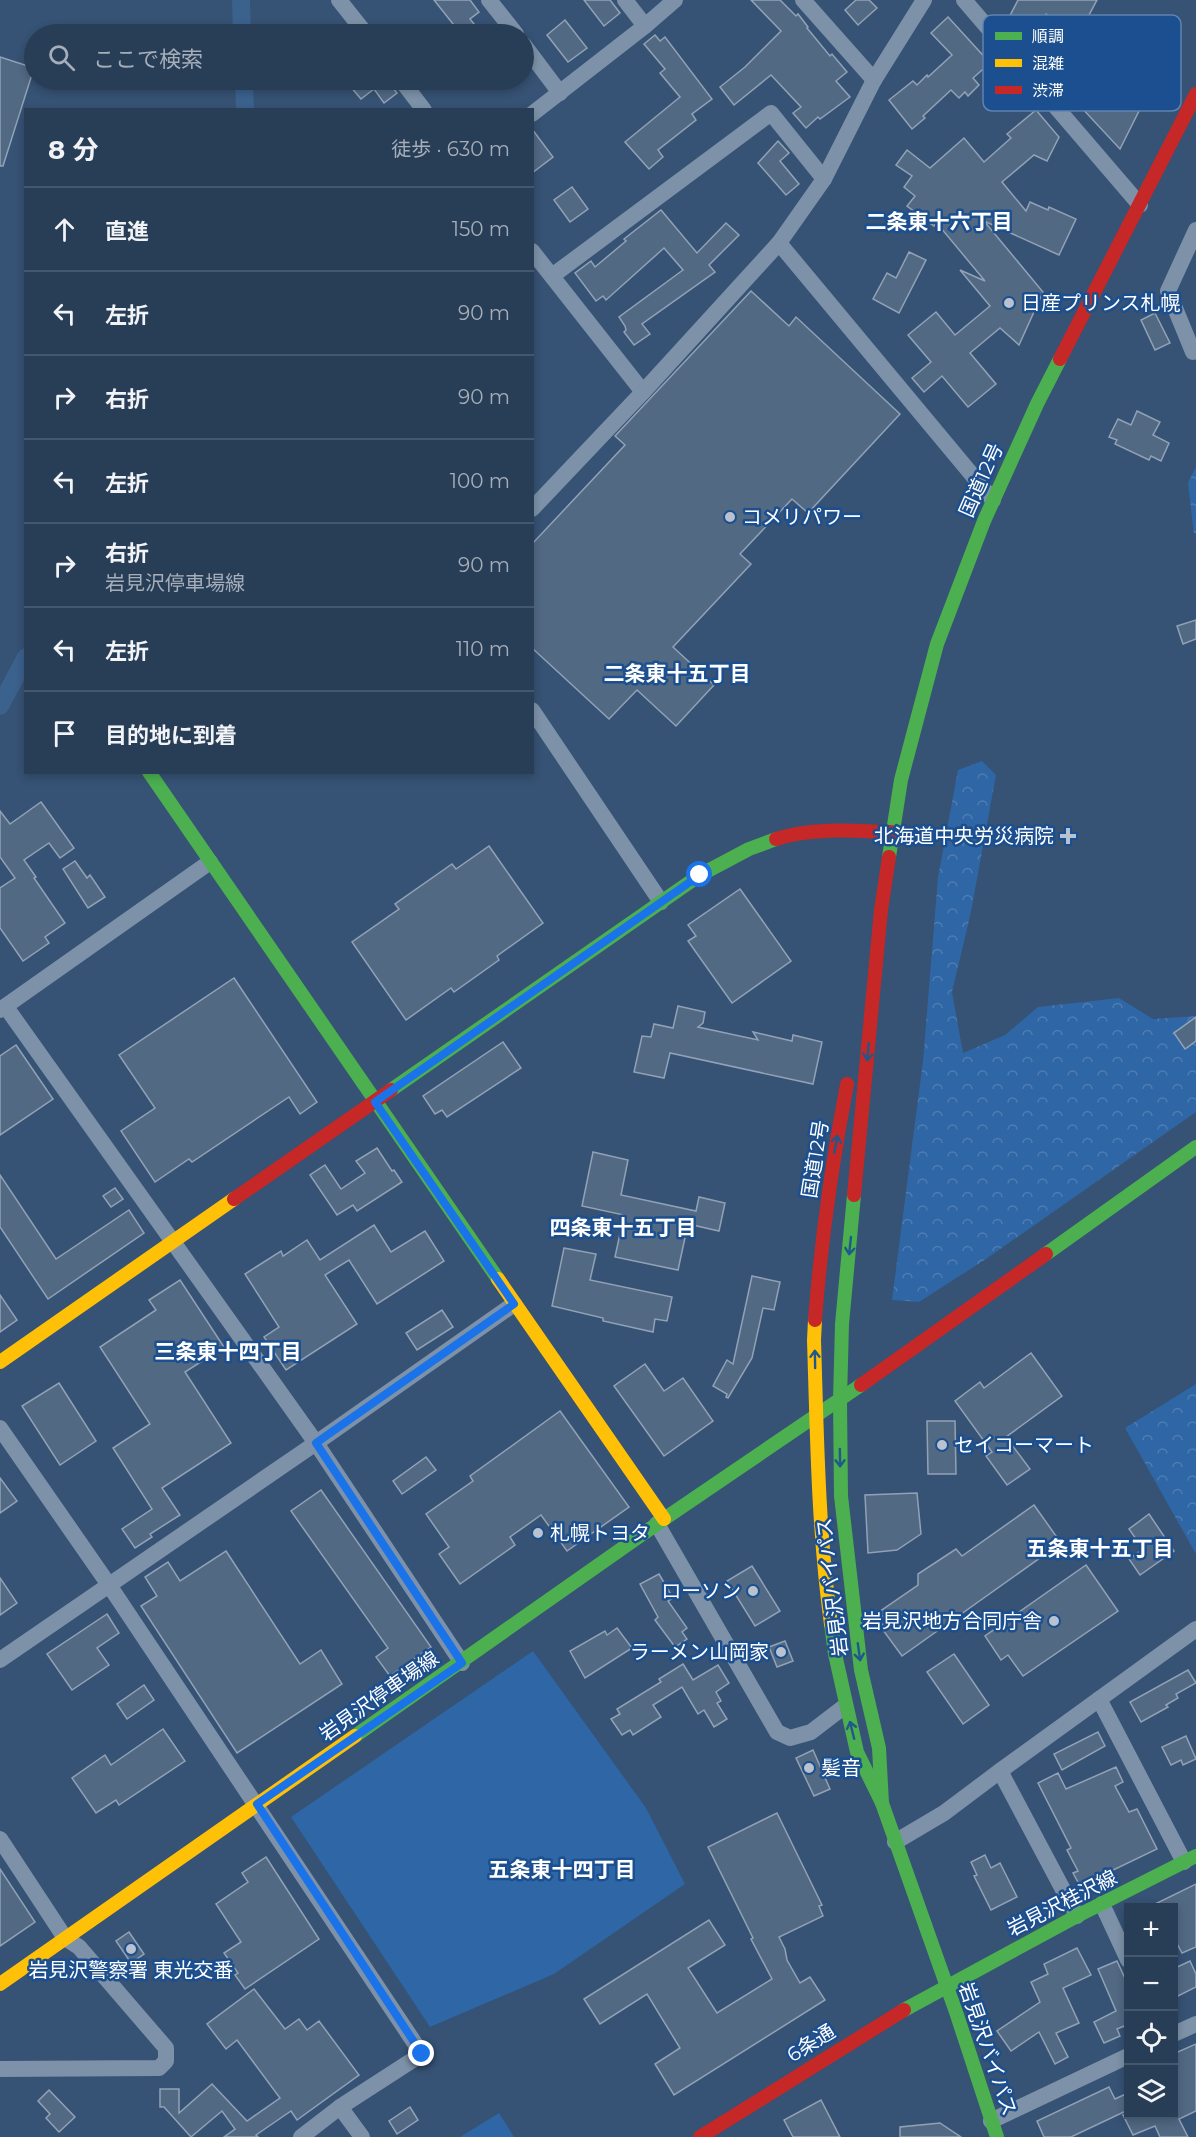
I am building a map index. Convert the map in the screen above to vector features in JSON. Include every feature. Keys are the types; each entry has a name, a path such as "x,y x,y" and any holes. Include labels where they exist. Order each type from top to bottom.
{"main road":[{"name":"国道12号","path":"840,1400 842,1324 881,910 891,832 907,754 937,644 993,500 1037,404 1196,94"},
{"path":"150,774 661,1522"},
{"path":"0,1362 700,875 768,841 804,833 891,832"},
{"name":"国道12号","path":"816,1417 814,1340 821,1247 831,1170 881,910"},
{"name":"岩見沢停車場線","path":"0,1984 661,1522 816,1417 1196,1147"},
{"name":"岩見沢バイパス","path":"840,1400 841,1496 847,1560 861,1670 879,1748 882,1803"},
{"name":"岩見沢バイパス","path":"816,1417 824,1575 835,1654 857,1752 882,1803 994,2129"},
{"name":"岩見沢桂沢線","path":"946,1986 1190,1859"},
{"name":"6条通","path":"700,2137 885,2020 946,1986"}],"street":[{"path":"339,0 358,24"},
{"path":"489,0 508,24"},
{"path":"625,0 645,26"},
{"path":"534,112 675,0"},
{"path":"803,0 874,80"},
{"path":"534,507 643,392 778,243 824,179 874,80 924,0"},
{"path":"964,0 983,22"},
{"path":"534,58 560,93"},
{"path":"409,90 422,108"},
{"path":"1059,111 1140,205"},
{"path":"552,276 771,113 824,179"},
{"path":"1196,230 1168,291 1193,352 1196,351"},
{"path":"778,243 993,500"},
{"path":"534,254 643,392"},
{"path":"534,713 661,902"},
{"path":"210,862 3,1008 316,1443 462,1663"},
{"path":"0,1660 514,1304"},
{"path":"0,1428 257,1804 422,2054 340,2107 301,2137"},
{"path":"661,1522 777,1732 790,1737 811,1732 846,1706"},
{"path":"895,1842 944,1813 1196,1630"},
{"path":"1099,1699 1190,1859"},
{"path":"1000,1771 1077,1916"},
{"path":"0,1839 65,1938 80,1947 166,2048 166,2061 159,2068 0,2069"},
{"path":"1102,1904 1127,1957"},
{"path":"1178,2032 1196,2024"},
{"path":"994,2129 1124,2058"},
{"path":"340,2107 362,2137"}],"green space":[{"path":"1196,467 1196,533 1194,534 1188,483"},
{"path":"982,761 996,775 971,912 952,992 963,1053 1005,1035 1038,1007 1119,998 1153,1019 1196,1016 1196,1112 986,1259 919,1302 892,1300 923,1061 938,877 958,770"},
{"path":"1196,1384 1196,1554 1125,1428"},
{"path":"533,1651 646,1808 685,1884 554,1974 430,2027 291,1817"},
{"path":"499,2113 514,2137 460,2137"}],"building":[{"path":"434,0 470,0 479,12 470,19 474,24 453,24"},
{"path":"584,0 610,0 620,13 604,26"},
{"path":"751,0 780,0 796,16 798,14 830,56 832,54 847,72 836,81 850,97 820,119 818,117 806,128 793,113 801,107 771,75 734,105 720,87 745,67 781,31"},
{"path":"856,0 869,0 877,8 858,25 845,10"},
{"path":"1018,0 1097,0 1089,15 1010,15"},
{"path":"948,17 983,55 983,69 973,78 979,85 968,96 965,92 959,98 951,90 912,129 889,100 913,81 917,85 952,55 931,33"},
{"path":"565,20 587,48 568,62 547,35"},
{"path":"655,35 660,41 665,37 712,99 692,114 696,120 658,150 663,157 649,169 625,142 680,97 660,73 665,69 644,44"},
{"path":"0,57 24,65 24,90 27,90 3,166 0,166"},
{"path":"353,90 373,90 361,99"},
{"path":"375,90 395,90 397,93 384,103"},
{"path":"1037,111 1059,137 1047,161 1034,155 1002,182 1026,211 1030,202 1048,210 1049,207 1076,219 1059,255 984,221 1043,292 1019,345 1000,328 970,353 996,384 968,407 942,376 924,392 912,378 931,362 908,335 936,312 955,335 990,306 960,270 985,281 936,222 934,226 907,206 915,196 904,187 912,176 896,165 907,150 930,168 964,138 984,162 1011,138 1007,134"},
{"path":"1085,111 1139,111 1120,149"},
{"path":"534,132 553,157 534,171"},
{"path":"778,141 789,153 780,161 799,184 786,195 758,163"},
{"path":"572,187 588,209 570,222 554,200"},
{"path":"661,210 697,253 726,223 739,235 709,265 715,272 642,324 650,334 634,345 624,332 625,326 619,317 683,270 664,248 606,300 603,296 596,301 575,273 591,261 595,267 626,241 624,239"},
{"path":"909,252 926,260 899,313 873,299 887,273 896,278"},
{"path":"751,291 789,326 796,317 900,414 808,513 792,499 740,554 751,564 673,647 714,685 676,726 637,690 609,719 534,650 534,542 625,445 615,436"},
{"path":"1155,313 1170,343 1155,350 1141,320"},
{"path":"1137,411 1160,422 1153,435 1169,443 1161,461 1151,456 1149,460 1115,444 1117,440 1109,437 1118,419 1131,425"},
{"path":"1196,620 1196,639 1183,644 1177,626"},
{"path":"41,802 74,848 60,858 49,843 24,860 65,923 45,937 49,943 23,961 0,928 0,888 15,878 0,857 0,811 10,824"},
{"path":"489,846 543,923 497,956 499,960 454,992 451,988 406,1020 352,942 399,909 395,904 452,864 456,869"},
{"path":"75,861 87,878 90,875 105,897 88,908 63,869"},
{"path":"740,889 791,961 732,1003 688,941 696,936 688,925"},
{"path":"234,978 317,1102 300,1114 289,1097 192,1162 189,1159 155,1182 121,1131 155,1108 119,1055"},
{"path":"678,1006 705,1012 703,1023 698,1027 758,1040 753,1032 792,1041 793,1035 822,1042 813,1084 670,1053 664,1078 634,1072 642,1036 651,1037 654,1024 673,1028"},
{"path":"1196,1017 1196,1041 1185,1049 1174,1033"},
{"path":"503,1042 521,1068 447,1117 442,1110 435,1114 423,1096"},
{"path":"16,1045 53,1099 0,1135 0,1056"},
{"path":"377,1148 402,1182 357,1211 353,1205 337,1215 310,1175 325,1165 341,1189 365,1173 356,1161"},
{"path":"593,1152 628,1160 621,1195 696,1211 699,1197 725,1203 719,1231 688,1224 678,1270 615,1257 624,1215 582,1206"},
{"path":"0,1175 56,1259 129,1210 144,1233 48,1299 0,1227"},
{"path":"115,1188 123,1199 111,1207 103,1196"},
{"path":"374,1225 391,1252 425,1231 444,1261 377,1304 349,1260 325,1275 357,1324 286,1370 264,1337 279,1327 245,1274 281,1251 283,1256 307,1240 320,1260"},
{"path":"564,1248 596,1254 590,1280 672,1297 667,1321 655,1319 653,1332 603,1321 603,1318 552,1306"},
{"path":"752,1276 780,1282 774,1310 763,1308 752,1358 728,1398 727,1394 713,1386 727,1360 733,1364"},
{"path":"180,1280 224,1347 185,1372 231,1443 162,1488 180,1515 150,1534 152,1537 135,1548 122,1529 152,1509 113,1448 150,1424 100,1347 156,1310 149,1300"},
{"path":"0,1295 17,1320 0,1332"},
{"path":"442,1310 453,1327 417,1350 406,1333"},
{"path":"1031,1353 1062,1396 1006,1437 1030,1469 1007,1485 986,1456 992,1452 955,1401 980,1382 984,1388"},
{"path":"645,1364 664,1391 683,1378 713,1421 664,1456 614,1386"},
{"path":"59,1383 96,1441 60,1465 22,1406"},
{"path":"560,1411 629,1507 567,1551 541,1515 510,1537 515,1545 460,1584 439,1554 449,1547 426,1514 473,1481 470,1476"},
{"path":"927,1421 955,1421 956,1474 928,1474"},
{"path":"426,1457 436,1470 402,1494 393,1481"},
{"path":"0,1478 17,1501 0,1513"},
{"path":"321,1490 431,1647 390,1676 376,1657 388,1648 291,1511"},
{"path":"917,1493 921,1534 897,1550 868,1553 865,1495"},
{"path":"1034,1505 1061,1543 902,1656 880,1626 886,1622 879,1612 918,1585 918,1574 956,1549 962,1556"},
{"path":"1149,1514 1174,1551 1140,1575 1129,1559 1143,1549 1129,1529"},
{"path":"226,1551 300,1664 321,1650 342,1684 237,1753 141,1606 157,1596 145,1577 168,1562 180,1581"},
{"name":"岩見沢地方合同庁舎","path":"1086,1565 1118,1611 1023,1676 1008,1655 1001,1660 985,1636"},
{"path":"752,1566 780,1611 755,1626 727,1581"},
{"path":"659,1574 673,1598 668,1601 687,1628 682,1632 687,1639 675,1647 655,1620 658,1617 640,1584"},
{"path":"0,1578 17,1603 0,1615"},
{"path":"107,1614 119,1633 97,1648 109,1665 72,1690 47,1654"},
{"path":"617,1628 632,1648 585,1678 570,1651 605,1631 607,1635"},
{"path":"785,1641 793,1661 777,1667 769,1647"},
{"path":"954,1654 989,1705 963,1724 927,1672"},
{"path":"683,1664 693,1680 718,1665 729,1683 716,1692 721,1701 717,1703 727,1719 714,1727 704,1710 698,1714 682,1687 653,1705 661,1717 633,1735 630,1730 622,1735 611,1719 620,1714 617,1709 661,1682 659,1679"},
{"path":"1188,1670 1196,1683 1176,1694 1178,1698 1166,1705 1168,1707 1141,1722 1130,1702"},
{"path":"144,1685 154,1700 127,1719 117,1704"},
{"path":"163,1729 185,1761 119,1805 116,1800 96,1813 72,1778 105,1755 111,1765"},
{"path":"1098,1732 1105,1746 1062,1770 1054,1754"},
{"path":"1186,1736 1196,1759 1183,1765 1181,1760 1171,1765 1162,1747"},
{"path":"813,1750 830,1789 814,1796 796,1758"},
{"path":"1116,1767 1123,1782 1115,1786 1129,1812 1137,1809 1157,1849 1080,1886 1073,1873 1078,1871 1067,1850 1071,1848 1038,1783 1058,1773 1066,1789"},
{"path":"777,1813 822,1905 819,1906 823,1916 779,1937 787,1960 800,1983 810,1977 825,2000 674,2095 655,2064 680,2048 647,1994 600,2024 584,1999 709,1920 725,1945 688,1968 717,2013 772,1979 708,1847"},
{"path":"985,1855 991,1868 1000,1863 1017,1897 991,1910 974,1876 977,1875 971,1862"},
{"path":"266,1857 319,1939 245,1989 235,1975 238,1973 224,1953 241,1942 216,1904 248,1882 242,1873"},
{"path":"0,1869 35,1922 0,1946"},
{"path":"1196,1884 1196,1947 1182,1953 1178,1945 1178,1903 1157,1903"},
{"path":"129,1932 144,1954 131,1963 116,1941"},
{"path":"1077,1948 1091,1975 1063,1988 1079,2023 1056,2033 1068,2057 1055,2064 1039,2032 1011,2051 997,2031 1040,2002 1031,1982 1048,1974 1044,1964"},
{"path":"1117,1961 1124,1976 1124,2026 1117,2029 1120,2036 1104,2043 1094,2022 1116,2011 1098,1969"},
{"path":"1190,1961 1196,1974 1196,1987 1178,1996 1178,1967"},
{"path":"254,1989 285,2029 299,2019 307,2030 319,2021 359,2075 297,2120 291,2111 256,2135 258,2137 224,2137 235,2129 222,2111 191,2137 164,2107 160,2107 160,2089 179,2089 179,2113 212,2084 247,2121 280,2098 237,2040 226,2049 207,2024"},
{"path":"1196,2044 1196,2111 1179,2119 1188,2137 1160,2137 1155,2126 1133,2135 1125,2119 1178,2119 1178,2052"},
{"path":"1109,2087 1115,2099 1124,2095 1124,2112 1071,2137 1044,2137 1037,2121"},
{"path":"49,2090 75,2117 59,2132 46,2118 50,2114 38,2101"},
{"path":"821,2100 840,2137 793,2137 784,2120"},
{"path":"410,2107 418,2120 397,2134 389,2121"},
{"path":"940,2123 961,2137 900,2137 900,2127"}],"waterway":[{"path":"241,0 242,24"},
{"path":"244,90 245,108"},
{"path":"0,706 24,661"}],"traffic: fast":[{"path":"889,857 901,780 937,644 984,521 1060,359"},
{"path":"150,774 498,1279"},
{"path":"391,1090 700,875 749,849 776,839"},
{"path":"1046,1254 1196,1147"},
{"path":"854,1195 842,1324 841,1496 861,1670 879,1748 882,1803"},
{"path":"355,1736 664,1519 861,1385"},
{"path":"831,1624 835,1654 857,1752 882,1803 957,2015 997,2137"},
{"path":"904,2010 1077,1916 1196,1856"}],"traffic: slow":[{"path":"0,1362 234,1199"},
{"path":"498,1279 664,1519"},
{"path":"815,1320 819,1482 823,1553 831,1624"},
{"path":"0,1984 355,1736"}],"traffic: jam":[{"path":"1060,359 1196,94"},
{"path":"776,839 819,831 891,832"},
{"path":"854,1195 881,910 889,857"},
{"path":"815,1320 820,1260 847,1084"},
{"path":"234,1199 391,1090"},
{"path":"861,1385 1046,1254"},
{"path":"700,2137 904,2010"}],"place":[{"name":"日産プリンス札幌","path":"1009,303"},
{"name":"コメリパワー","path":"730,517"},
{"name":"北海道中央労災病院","path":"1068,836"},
{"name":"セイコーマート","path":"942,1445"},
{"name":"札幌トヨタ","path":"538,1533"},
{"name":"ローソン","path":"753,1591"},
{"name":"岩見沢地方合同庁舎","path":"1054,1621"},
{"name":"ラーメン山岡家","path":"781,1652"},
{"name":"髪音","path":"809,1768"},
{"name":"岩見沢警察署 東光交番","path":"131,1949"}],"district":[{"name":"二条東十六丁目","path":"939,221"},
{"name":"二条東十五丁目","path":"677,673"},
{"name":"四条東十五丁目","path":"623,1227"},
{"name":"三条東十四丁目","path":"228,1351"},
{"name":"五条東十五丁目","path":"1100,1548"},
{"name":"五条東十四丁目","path":"562,1869"}],"route":[{"path":"422,2054 257,1804 462,1663 316,1443 514,1304 375,1102 700,875"}]}
